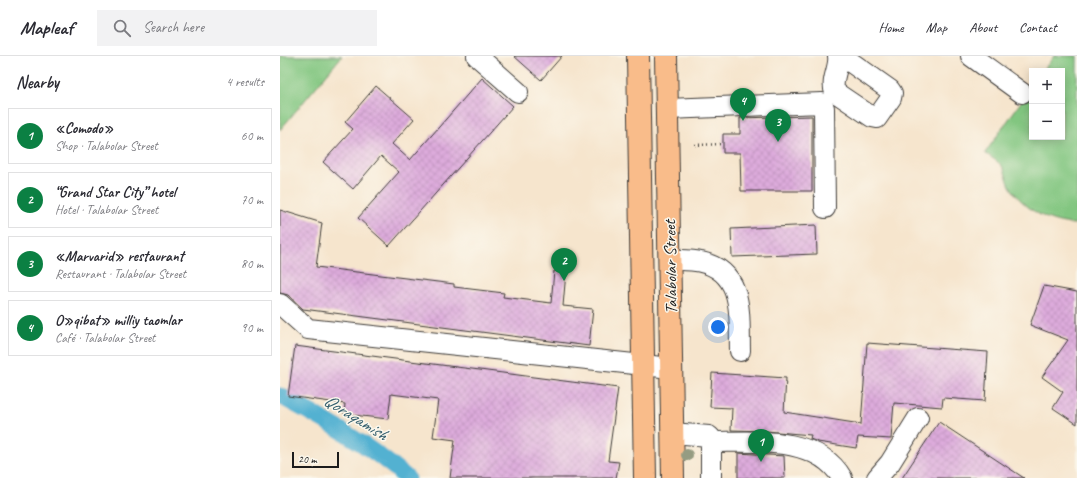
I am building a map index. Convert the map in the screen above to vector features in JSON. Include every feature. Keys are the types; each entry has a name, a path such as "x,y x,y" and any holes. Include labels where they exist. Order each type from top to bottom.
{"main road":[{"name":"Talabolar Street","path":"638,56 645,478"},
{"name":"Talabolar Street","path":"666,56 673,478"}],"street":[{"path":"477,56 518,92"},
{"path":"838,56 838,67 834,87 835,92 872,117 877,118 891,98 892,93 890,90 842,56"},
{"path":"980,59 1022,93"},
{"path":"668,109 822,103 824,108 825,208"},
{"path":"670,260 701,262 713,266 728,278 738,298 740,351"},
{"path":"280,304 308,329 671,368"},
{"path":"877,478 890,462 918,418"},
{"path":"672,433 709,436 712,442 711,478"},
{"path":"712,442 788,444 829,460 842,478"}],"path":[{"path":"695,145 724,144"}],"green space":[{"path":"280,56 342,56 280,130"},
{"path":"1054,56 1077,56 1077,224 1057,221 1030,209 1016,195 1010,186 1002,166 985,153 1029,90 1029,140 1065,140 1065,68 1045,68"}],"building":[{"path":"514,56 562,56 541,80"},
{"path":"482,78 513,106 389,246 358,218 399,172 381,156 353,189 323,162 353,129 345,122 376,86 414,119 392,144 410,160"},
{"path":"812,116 812,191 741,191 740,153 723,153 723,134 740,134 740,118"},
{"path":"280,210 322,223 316,267 454,284 454,287 504,293 503,297 551,303 554,271 566,272 563,306 593,309 589,346 303,309 288,295 280,293"},
{"path":"816,225 817,254 732,257 731,229"},
{"path":"1044,286 1077,292 1077,424 1053,408 1063,392 1042,377 1068,340 1030,325"},
{"path":"867,343 988,352 985,401 943,398 942,407 894,403 891,439 858,437 856,448 818,442 810,439 811,435 731,430 732,408 710,407 712,373 786,378 784,412 861,424"},
{"path":"295,346 618,388 608,461 619,462 616,478 450,478 455,440 433,437 438,400 391,394 388,419 344,414 345,404 288,396"},
{"path":"939,422 1024,478 902,478"},
{"path":"738,453 784,456 785,478 738,478"}],"waterway":[{"name":"Qoraqamish","path":"280,396 362,443 407,478"}],"place":[{"name":"O»qibat» milliy taomlar","path":"743,121"},
{"name":"«Marvarid» restaurant","path":"778,142"},
{"name":"“Grand Star City” hotel","path":"564,281"},
{"name":"«Comodo»","path":"761,462"}]}
